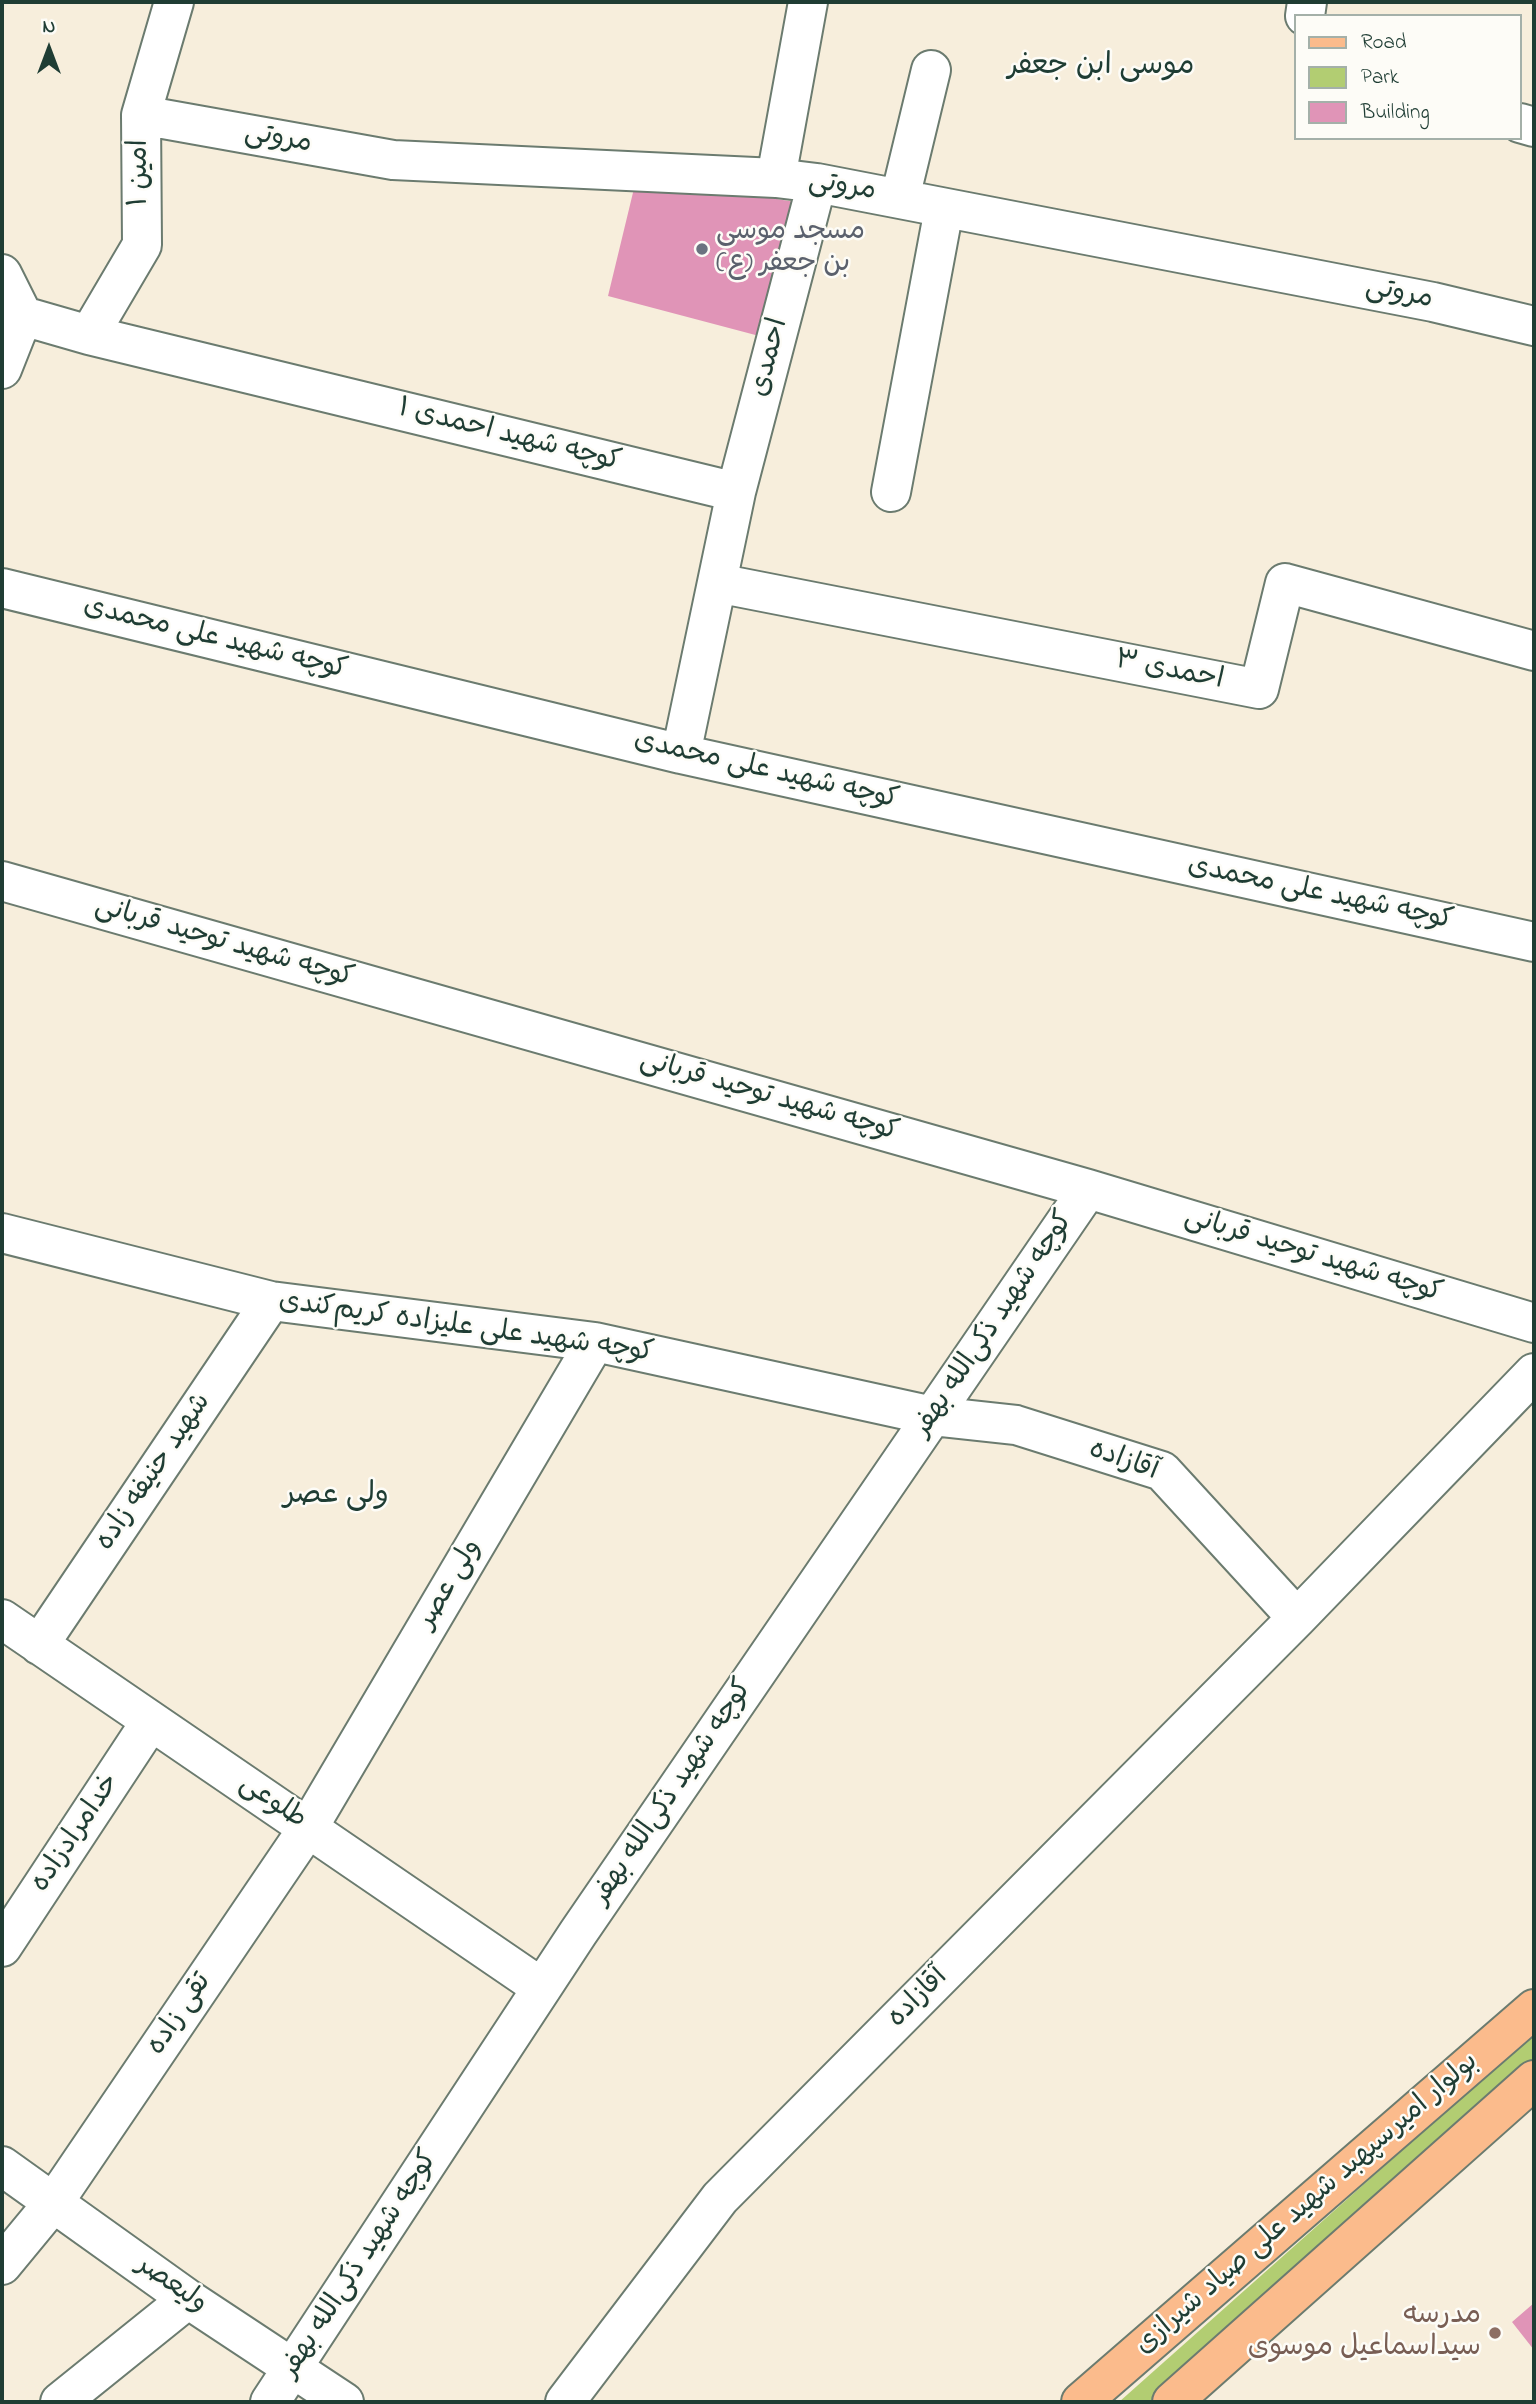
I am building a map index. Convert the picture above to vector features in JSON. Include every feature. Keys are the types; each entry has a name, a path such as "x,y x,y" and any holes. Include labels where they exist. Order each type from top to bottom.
{"main road":[{"name":"بولوار امیرسپهبد شهید علی صیاد شیرازی","path":"1081,2402 1534,2009"},
{"name":"بولوار امیرسپهبد شهید علی صیاد شیرازی","path":"1172,2402 1534,2080"}],"street":[{"name":"امین ۱","path":"89,335 142,245 141,116 174,2"},
{"path":"776,178 808,2"},
{"path":"900,198 932,70"},
{"name":"مروتی","path":"141,116 393,160 776,178 817,183 1433,302 1534,326"},
{"name":"احمدی","path":"736,492 817,183"},
{"path":"891,492 944,209"},
{"path":"2,274 23,316 2,369"},
{"name":"کوچه شهید احمدی ۱","path":"23,316 89,335 736,492"},
{"path":"681,754 736,492"},
{"name":"احمدی ۳","path":"717,583 1259,689 1284,583 1534,651"},
{"name":"کوچه شهید علی محمدی","path":"2,588 681,754 1534,942"},
{"name":"کوچه شهید توحید قربانی","path":"2,881 1088,1189 1534,1323"},
{"name":"کوچه شهید ذکی‌الله بهفر","path":"270,2402 542,1988 1088,1189"},
{"name":"کوچه شهید علی علیزاده کریم‌کندی","path":"2,1233 271,1301 595,1342 933,1416"},
{"name":"شهید حنیفه زاده","path":"39,1644 271,1301"},
{"name":"ولی عصر","path":"308,1828 595,1342"},
{"name":"آقازاده","path":"565,2402 720,2198 1297,1618 1534,1373"},
{"name":"آقازاده","path":"933,1416 1016,1425 1162,1471 1297,1618"},
{"name":"طلوعی","path":"2,1619 542,1988"},
{"name":"خدامرادزاده","path":"2,1947 151,1721"},
{"name":"تقی زاده","path":"2,2266 54,2202 308,1828"},
{"name":"ولیعصر","path":"2,2166 187,2298 344,2402"},
{"path":"60,2402 187,2298"}],"green space":[{"path":"1534,2033 1534,2059 1190,2366 1149,2402 1119,2402"}],"building":[{"name":"مسجد موسی بن جعفر (ع)","path":"637,176 795,202 763,337 608,296"},
{"path":"1534,2303 1534,2350 1512,2322"}],"place":[{"name":"مسجد موسی بن جعفر (ع)","path":"702,249"},
{"name":"مدرسه سیداسماعیل موسوی","path":"1495,2333"}],"district":[{"name":"موسی ابن جعفر","path":"1101,68"},
{"name":"ولی عصر","path":"336,1497"}]}
